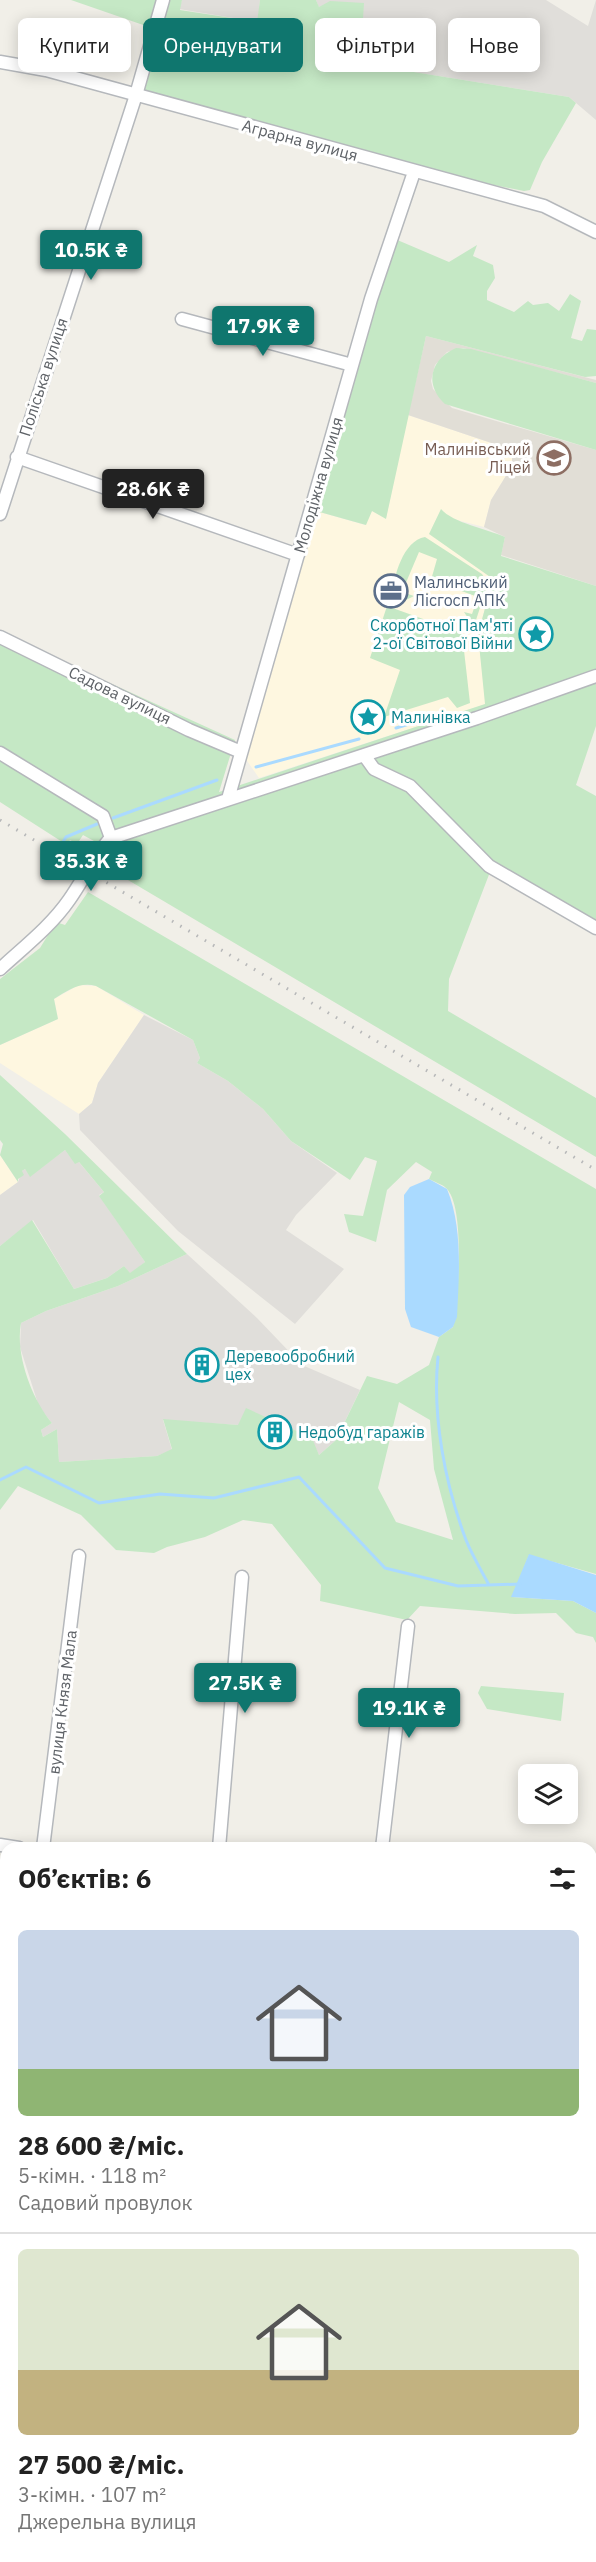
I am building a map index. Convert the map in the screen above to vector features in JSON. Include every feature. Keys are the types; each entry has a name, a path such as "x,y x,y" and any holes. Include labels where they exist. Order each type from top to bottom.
{"street":[{"name":"Поліська вулиця","path":"0,514 136,95 164,0"},
{"name":"Аграрна вулиця","path":"0,62 46,70 544,206 596,232"},
{"name":"Молодіжна вулиця","path":"228,799 371,299 414,172"},
{"path":"182,319 352,365"},
{"path":"17,457 298,555"},
{"name":"Садова вулиця","path":"0,637 189,730 241,752"},
{"path":"0,969 49,924 69,900 90,865 111,838 596,676"},
{"path":"0,753 103,816 111,838"},
{"path":"364,755 374,769 410,786 489,866 596,928"},
{"name":"вулиця Князя Мала","path":"44,1842 79,1556"},
{"path":"220,1842 242,1577"},
{"path":"383,1842 408,1626"}],"shaded area":[{"path":"182,0 260,0 258,18 234,18 179,9"},
{"path":"316,0 546,0 588,26 596,0 596,120 569,97 413,72 436,72 436,18 332,18 319,8"},
{"name":"Малинівський Ліцей","path":"426,336 596,380 596,383 463,348 447,352 435,365 431,381 433,389 452,408 596,450 596,586 501,555 505,537 484,527 491,500 512,466 512,450 408,415"},
{"name":"Малинський Лісгосп АПК","path":"408,415 512,450 512,466 491,500 484,527 449,518 493,579 478,634 486,704 259,778 245,758 316,511 365,525 372,511 386,518"},
{"path":"79,985 96,986 144,1015 98,1083 92,1103 79,1114 0,1063 0,1045 58,1019 54,999"},
{"path":"144,1015 193,1040 200,1058 197,1063 228,1081 263,1109 291,1141 337,1173 296,1215 286,1230 344,1269 295,1324 178,1231 80,1130 79,1114 92,1103 98,1083"},
{"path":"65,1150 75,1163 78,1161 104,1192 99,1195 145,1262 130,1274 124,1266 107,1278 74,1289 33,1220 0,1246 0,1195 18,1182 22,1171 25,1169 30,1176"},
{"path":"0,1155 18,1182 0,1195"},
{"path":"187,1254 257,1318 302,1365 360,1390 336,1440 319,1455 311,1438 238,1425 163,1420 172,1450 157,1456 59,1462 57,1429 43,1437 41,1430 52,1423 39,1407 20,1347 21,1323 46,1311 118,1286"}],"green space":[{"path":"71,0 157,0 152,18 143,18 143,25 131,21 131,18 123,18"},
{"path":"167,0 182,0 180,10 231,18 162,18"},
{"path":"260,0 316,0 319,7 330,1 364,3 363,18 315,18 315,72 414,72 569,97 576,103 542,162 530,190 524,191 418,170 139,92 145,72 303,72 303,18 258,18"},
{"path":"395,239 449,262 477,245 473,256 493,265 495,278 487,291 487,300 514,312 528,301 533,305 548,303 559,311 570,294 581,301 571,338 582,341 587,329 596,330 596,376 585,377 426,336 386,519 372,511 366,525 316,511"},
{"path":"456,348 471,349 596,383 596,450 445,404 434,389 433,373 440,359"},
{"path":"441,509 462,522 505,537 501,556 596,586 596,726 576,785 596,796 596,929 490,872 449,979 448,1011 596,1098 596,1157 106,867 114,852 83,835 77,844 70,840 67,845 0,802 0,633 235,740 219,792 485,704 478,634 493,579 429,534","holes":["535,622 544,630 546,639 546,643 538,646 525,639 528,624"]},
{"path":"425,537 482,574 488,583 476,620 470,621 464,612 472,614 478,597 431,580 437,559 419,552 402,592 414,596 406,600 392,595 395,578 405,552 417,540"},
{"path":"387,606 462,633 470,703 457,708 448,697 384,717 400,670 370,658"},
{"path":"88,892 596,1189 596,1574 529,1555 512,1597 573,1601 596,1613 596,1643 593,1637 576,1633 556,1613 515,1614 420,1606 407,1620 320,1601 321,1585 272,1524 243,1520 205,1537 167,1547 154,1553 116,1550 81,1515 18,1486 0,1510 0,1246 32,1220 74,1289 107,1278 124,1266 130,1273 145,1262 99,1196 104,1192 79,1162 75,1164 65,1150 30,1177 25,1169 22,1171 24,1175 18,1179 18,1182 0,1155 3,1144 0,1140 0,1075 65,1134 187,1254 118,1286 46,1311 21,1323 20,1349 27,1376 38,1402 52,1423 41,1430 43,1437 57,1429 59,1462 157,1456 172,1449 163,1419 238,1425 246,1408 312,1438 319,1455 336,1440 367,1376 397,1384 429,1365 439,1337 453,1327 455,1314 459,1254 456,1214 452,1198 446,1188 429,1179 432,1172 416,1162 387,1190 376,1242 349,1232 344,1214 363,1216 377,1161 365,1157 350,1180 291,1141 263,1109 228,1081 197,1063 200,1058 193,1040 96,986 79,986 54,999 58,1019 0,1045 0,979 40,948 56,922 65,925","holes":["399,1402 430,1420 434,1469 453,1540 396,1522 378,1488"]},
{"path":"481,1686 564,1693 561,1721 487,1709 478,1693"}],"water":[{"path":"429,1179 447,1189 458,1236 457,1317 453,1327 439,1337 411,1327 405,1309 404,1195 410,1187"},
{"path":"529,1554 596,1575 596,1613 573,1601 511,1597"}],"waterway":[{"path":"396,728 442,714"},
{"path":"256,767 359,739"},
{"path":"113,818 217,780"},
{"path":"61,845 66,837 97,824"},
{"path":"438,1357 437,1403 446,1473 466,1540 489,1585"},
{"path":"0,1480 26,1467 99,1503 160,1494 214,1498 299,1477 385,1568 458,1586 520,1584"}],"railway":[{"path":"0,820 596,1170"}],"place":[{"name":"Малинівський Ліцей","path":"554,458"},
{"name":"Малинський Лісгосп АПК","path":"391,591"},
{"name":"Скорботної Пам'яті 2-ої Світової Війни","path":"536,634"},
{"name":"Малинівка","path":"368,717"},
{"name":"Деревообробний цех","path":"202,1365"},
{"name":"Недобуд гаражів","path":"275,1432"}]}
